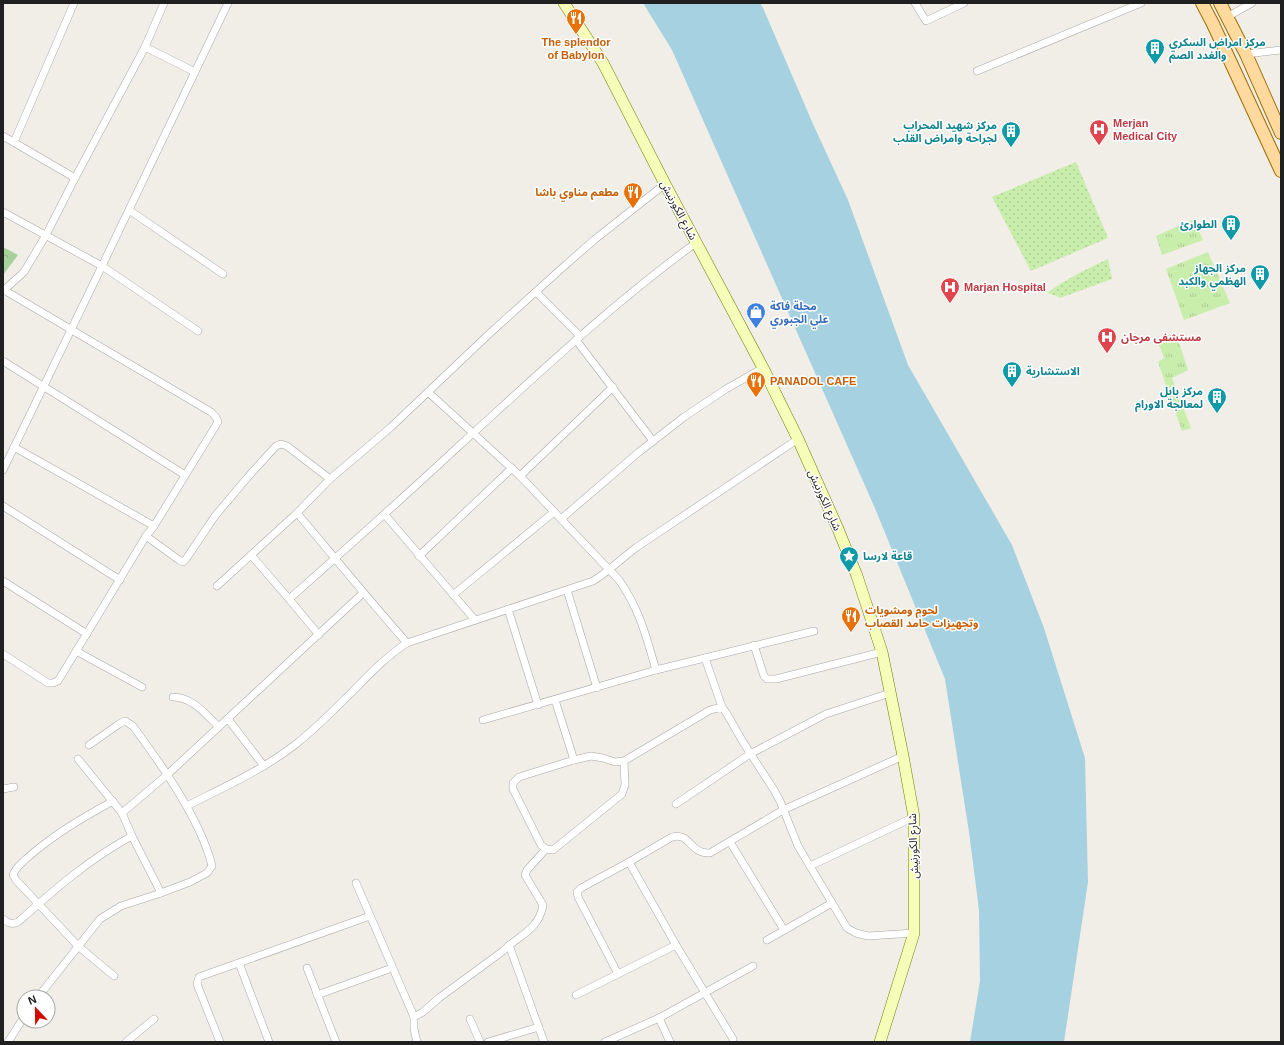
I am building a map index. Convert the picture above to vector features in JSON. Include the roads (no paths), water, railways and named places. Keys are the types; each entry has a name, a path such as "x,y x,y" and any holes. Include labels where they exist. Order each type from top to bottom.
{"main road":[{"path":"1202,3 1281,171"},
{"path":"1220,3 1246,54 1281,133"}],"street":[{"path":"14,142 74,3"},
{"path":"3,654 48,683 58,681 146,536 154,526 218,422 216,417 210,412 4,291 24,272 46,235 145,47 164,3"},
{"path":"3,470 228,3"},
{"name":"شارع الكورنيش","path":"564,3 603,63 665,184 763,368 798,439 857,576 882,652 914,818 914,933 880,1042"},
{"path":"915,3 926,20 964,3"},
{"path":"977,71 1127,5 1141,3"},
{"path":"1227,17 1252,3"},
{"path":"145,47 195,72"},
{"path":"1246,54 1281,50"},
{"path":"3,136 75,178"},
{"path":"217,586 297,513 330,479 390,428 536,292 594,240 665,184"},
{"path":"129,210 223,274"},
{"path":"3,212 102,266 198,331"},
{"path":"290,599 385,515 578,338 660,268 696,242"},
{"path":"536,292 578,338 653,441"},
{"path":"3,361 185,475"},
{"path":"561,519 653,441 702,404 763,368"},
{"path":"520,476 613,387"},
{"path":"428,392 512,468 619,580 629,594 636,609 645,631 656,670"},
{"path":"187,806 245,777 296,744 319,724 390,655 407,643 593,581 609,570 624,556 798,439"},
{"path":"146,536 183,562 224,505 276,446 281,444 287,446 330,479"},
{"path":"14,447 154,526"},
{"path":"420,556 512,468"},
{"path":"3,506 120,580"},
{"path":"453,595 554,512"},
{"path":"297,513 363,593 407,643"},
{"path":"385,515 475,620"},
{"path":"251,555 290,599 319,635"},
{"path":"3,581 87,634"},
{"path":"567,590 597,688"},
{"path":"122,813 168,774 363,593"},
{"path":"508,609 538,705"},
{"path":"483,720 656,670 814,630"},
{"path":"754,645 764,676 767,679 776,679 882,652"},
{"path":"76,651 142,686"},
{"path":"705,658 722,707 780,801 798,846 847,928 856,933 868,936 914,933"},
{"path":"676,804 750,754 826,714 890,693"},
{"path":"174,697 180,697 193,703 219,727"},
{"path":"555,700 574,760"},
{"path":"624,761 625,785 622,794 553,850 546,849 541,845 513,789 513,783 519,777 592,756 615,762 624,761 710,710 722,707"},
{"path":"228,719 264,766"},
{"path":"44,989 100,920 121,906 161,893 207,874 212,866 210,853 187,806 168,774 133,726 125,721 89,745"},
{"path":"618,974 578,897 577,892 581,888 672,837 683,837 699,851 704,853 710,852 730,842 783,810 903,756"},
{"path":"78,759 122,813 161,893"},
{"path":"3,790 14,787"},
{"path":"113,801 60,832 35,851 14,870 13,875 78,946 114,976"},
{"path":"810,866 914,818"},
{"path":"3,919 13,924 18,922 74,873 113,846 132,836"},
{"path":"730,842 784,930"},
{"path":"414,1017 423,1012 439,998 503,952 538,922 543,906 525,875 527,870 546,849"},
{"path":"628,862 733,1039"},
{"path":"356,883 414,1017 414,1028 417,1042"},
{"path":"767,940 832,903"},
{"path":"220,1042 198,984 199,977 370,916"},
{"path":"576,995 676,945"},
{"path":"509,946 544,1042"},
{"path":"239,963 269,1042"},
{"path":"605,1042 659,1018 753,966"},
{"path":"307,968 336,1042"},
{"path":"317,995 392,968"},
{"path":"659,1018 670,1042"},
{"path":"126,1042 154,1019"},
{"path":"470,1019 480,1042"},
{"path":"488,1042 539,1027"},
{"path":"8,1042 16,1029"}],"water":[{"path":"643,3 760,3 848,200 908,365 1012,545 1044,628 1085,758 1088,882 1064,1042 970,1042 980,981 979,910 969,832 945,679 874,506 672,50"}],"place":[{"name":"The splendor of Babylon","path":"576,35"},
{"name":"مركز امراض السكري والغدد الصم","path":"1155,65"},
{"name":"Merjan Medical City","path":"1099,146"},
{"name":"مركز شهيد المحراب لجراحة وامراض القلب","path":"1011,148"},
{"name":"مطعم مناوي باشا","path":"633,209"},
{"name":"الطوارئ","path":"1231,241"},
{"name":"مركز الجهاز الهظمي والكبد","path":"1260,291"},
{"name":"Marjan Hospital","path":"950,304"},
{"name":"محلة فاكة علي الجبوري","path":"756,329"},
{"name":"مستشفى مرجان","path":"1107,354"},
{"name":"الاستشارية","path":"1012,388"},
{"name":"PANADOL CAFE","path":"756,398"},
{"name":"مركز بابل لمعالجة الاورام","path":"1217,414"},
{"name":"قاعة لارسا","path":"849,573"},
{"name":"لحوم ومشويات وتجهيزات حامد القصاب","path":"851,633"}]}
